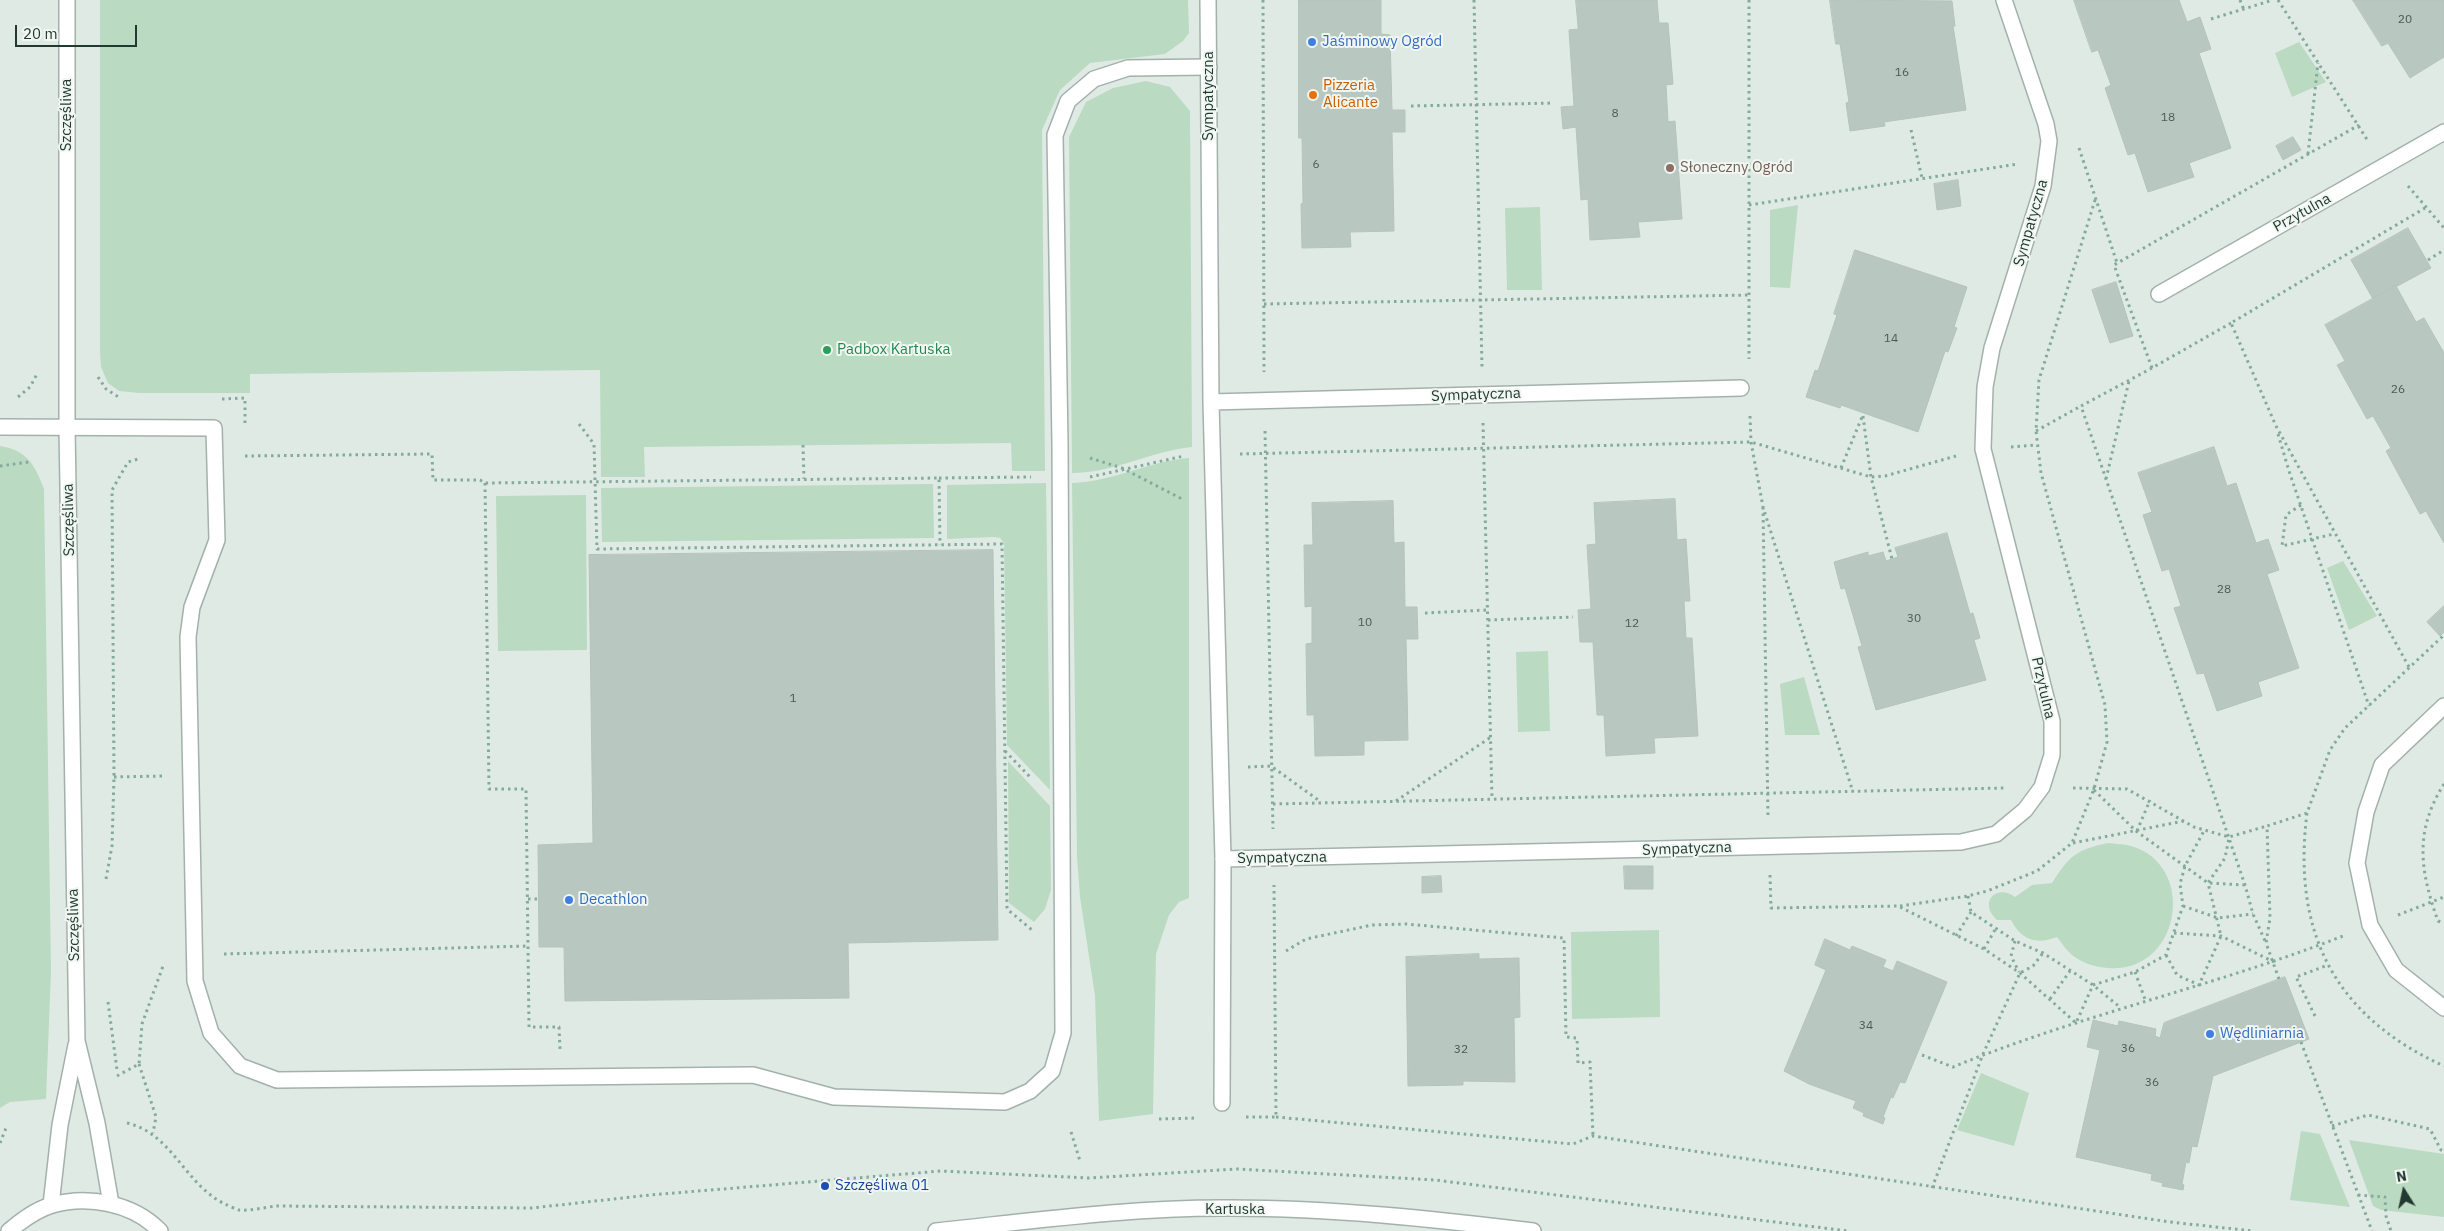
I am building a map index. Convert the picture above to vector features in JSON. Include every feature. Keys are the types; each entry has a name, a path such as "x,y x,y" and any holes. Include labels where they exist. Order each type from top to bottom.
{"street":[{"name":"Szczęśliwa","path":"51,1205 60,1125 77,1041 67,427 67,0"},
{"name":"Sympatyczna","path":"1208,0 1211,402 1223,859 1769,846"},
{"name":"Sympatyczna","path":"1983,449 1984,397 1992,348 2043,186 2048,160 2049,141 2046,124 2004,0"},
{"path":"0,427 214,428 217,540 192,607 188,637 195,981 212,1034 240,1066 277,1080 753,1075 834,1097 1005,1102 1030,1091 1052,1071 1063,1033 1060,444 1055,135 1068,101 1094,79 1128,68 1209,67"},
{"name":"Przytulna","path":"2159,294 2444,132"},
{"name":"Sympatyczna","path":"1211,402 1741,388"},
{"name":"Przytulna","path":"1769,846 1961,842 1996,834 2025,810 2042,787 2052,755 2052,721 1983,449"},
{"path":"2444,706 2382,765 2366,812 2357,863 2370,925 2396,970 2444,1008"},
{"path":"1222,1103 1223,859"},
{"name":"Szczęśliwa","path":"77,1041 97,1123 111,1204"},
{"path":"9,1231 25,1217 51,1205 81,1200 111,1204 134,1212 160,1231"},
{"name":"Kartuska","path":"936,1231 1092,1215 1230,1208 1410,1216 1533,1231"}],"path":[{"path":"1263,0 1264,401 1267,452 1274,858 1276,1117"},
{"path":"1749,0 1749,363"},
{"path":"2240,0 2244,10"},
{"path":"2211,19 2273,0"},
{"path":"2278,0 2369,142"},
{"path":"2308,154 2318,62"},
{"path":"1411,106 1554,103"},
{"path":"2152,368 2114,265 2359,125"},
{"path":"1911,130 1922,178"},
{"path":"1749,206 1960,172"},
{"path":"2072,843 2094,789 2107,742 2105,705 2041,474 2036,431 2039,380 2096,198"},
{"path":"2036,431 2231,323 2425,208"},
{"path":"2109,238 2117,263"},
{"path":"2428,260 2444,250"},
{"path":"1264,304 1748,295"},
{"path":"2231,323 2276,426 2334,534 2410,667"},
{"path":"2106,479 2129,380"},
{"path":"2081,406 2229,837 2253,914 2274,962 2279,980"},
{"path":"1750,412 1751,442 1763,507 1853,792"},
{"path":"1841,468 1862,416 1871,477 1892,559"},
{"path":"579,424 594,444 597,549 1002,544 1007,909 1030,929"},
{"path":"2276,426 2289,471 2369,706"},
{"path":"1088,477 1180,456 1267,452 1751,442 1871,477 1885,476 1930,463"},
{"path":"1060,444 1098,462 1122,468 1182,499 1214,531"},
{"path":"803,445 804,479"},
{"path":"215,457 432,454 433,480 480,480 485,483 1013,477"},
{"path":"105,884 112,846 114,777 112,490 128,462 145,457"},
{"path":"0,466 29,462"},
{"path":"940,478 940,545"},
{"path":"485,483 489,789 526,789 529,1027 559,1027 560,1076"},
{"path":"2301,505 2286,514 2282,546 2334,534"},
{"path":"1763,507 1767,793"},
{"path":"1425,613 1487,610"},
{"path":"1488,620 1573,617"},
{"path":"2444,635 2345,728 2330,750 2307,813 2303,846 2308,912 2328,965 2350,999 2382,1029 2418,1054 2444,1066"},
{"path":"1396,801 1491,737"},
{"path":"1005,752 1035,782"},
{"path":"1220,767 1271,766 1322,802"},
{"path":"114,777 162,776 162,786"},
{"path":"2444,784 2432,803 2424,834 2422,866 2438,921 2444,922"},
{"path":"1273,804 2042,787 2128,790 2150,800 2194,827 2229,837 2307,813"},
{"path":"2094,789 2136,831 2208,883 2245,885"},
{"path":"2136,831 2150,800"},
{"path":"1770,887 1771,908 1898,906 1968,896 2037,871 2072,843 2184,821"},
{"path":"2266,943 2270,918 2267,826"},
{"path":"2076,1023 2093,985 2135,972 2166,954 2183,906 2180,884 2185,866 2205,829"},
{"path":"2208,883 2225,858 2229,837"},
{"path":"2199,985 2221,936 2208,883"},
{"path":"1956,936 1971,912 1968,896"},
{"path":"528,899 538,898"},
{"path":"1898,906 1984,949 2020,973 2076,1023"},
{"path":"2183,906 2218,918 2253,914"},
{"path":"1971,912 2015,941 2043,954 2093,985 2122,1008"},
{"path":"1286,951 1306,938 1372,925 1397,924 1564,938 1566,1038 1577,1038 1578,1063 1590,1062 1593,1136"},
{"path":"1984,949 1996,928"},
{"path":"2174,933 2221,936 2274,962"},
{"path":"2015,941 2011,956 2020,973"},
{"path":"153,1133 156,1117 139,1064 142,1024 167,956 528,946"},
{"path":"1922,1055 1953,1067 1983,1054 2076,1023 2274,962 2310,949"},
{"path":"1932,1188 1983,1054 2020,973 2033,966 2043,954"},
{"path":"2166,954 2177,975 2199,985"},
{"path":"2316,1016 2296,977 2328,965"},
{"path":"2050,999 2070,971"},
{"path":"2135,972 2146,1002"},
{"path":"108,999 119,1086"},
{"path":"2301,1042 2372,1231"},
{"path":"118,1076 139,1064"},
{"path":"2332,1126 2368,1115 2430,1129 2441,1150 2444,1150"},
{"path":"1237,1118 1276,1117 1573,1144 1593,1136 1932,1188 2170,1222 2254,1231"},
{"path":"1158,1119 1208,1118"},
{"path":"124,1122 139,1126 153,1133 170,1150 190,1177 216,1199 239,1210 277,1206"},
{"path":"0,1143 6,1128"},
{"path":"1071,1132 1080,1160"},
{"path":"2358,1195 2385,1198 2386,1216 2391,1231"}],"green space":[{"path":"100,0 1188,0 1189,33 1183,41 1165,54 1090,63 1060,90 1042,130 1045,471 1012,471 1011,443 644,447 645,477 601,477 600,370 250,374 250,393 139,393 119,391 108,383 101,367 100,353"},
{"path":"2299,42 2326,82 2292,97 2275,53"},
{"path":"1146,81 1170,87 1190,111 1192,447 1177,449 1118,466 1072,473 1069,137 1086,102 1113,88"},
{"path":"1798,205 1790,288 1770,287 1770,210"},
{"path":"1540,207 1542,290 1507,290 1505,208"},
{"path":"0,446 17,451 29,460 44,489 51,971 46,1099 10,1102 0,1108"},
{"path":"1189,458 1189,898 1179,902 1169,915 1156,954 1153,1114 1099,1121 1095,996 1080,897 1077,857 1072,483 1102,479 1159,463"},
{"path":"1046,483 1050,790 1007,745 1004,543 1000,538 994,537 947,539 947,485"},
{"path":"933,484 934,538 602,542 601,488"},
{"path":"586,495 587,650 498,651 496,496"},
{"path":"2343,561 2377,616 2349,630 2327,568"},
{"path":"1548,651 1550,731 1518,732 1516,652"},
{"path":"1804,677 1820,735 1785,735 1780,684"},
{"path":"1008,761 1050,806 1051,890 1045,909 1034,922 1009,903"},
{"path":"2108,843 2131,846 2152,857 2166,874 2172,895 2172,916 2165,937 2152,954 2133,965 2108,968 2094,966 2072,955 2057,937 2042,941 2030,939 2019,932 2011,920 1997,920 1992,914 1989,902 1996,894 2002,892 2015,897 2032,885 2052,883 2064,866 2075,855 2088,848"},
{"path":"1659,930 1660,1017 1572,1019 1571,932"},
{"path":"1981,1073 2029,1093 2014,1146 1957,1130"},
{"path":"2301,1131 2320,1134 2350,1207 2290,1200"},
{"path":"2349,1140 2444,1154 2444,1217 2381,1210 2373,1206"}],"building":[{"path":"1299,0 1381,0 1381,34 1390,35 1392,110 1405,110 1405,132 1392,132 1394,231 1350,232 1351,247 1302,248 1302,138 1299,138"},
{"path":"1576,0 1657,0 1659,23 1668,23 1673,84 1666,85 1668,122 1675,121 1682,219 1638,222 1640,237 1590,240 1588,199 1581,200 1576,127 1563,129 1561,107 1574,106 1569,30 1578,29"},
{"path":"1830,0 1952,1 1955,26 1953,26 1966,110 1884,122 1885,126 1850,131 1846,103 1849,102 1840,44 1836,44"},
{"path":"2074,0 2179,0 2187,22 2200,17 2211,49 2199,53 2231,148 2189,163 2194,177 2148,192 2135,153 2128,155 2105,88 2111,85 2098,50 2092,52"},
{"path":"2353,0 2444,0 2444,57 2410,78 2388,43 2382,46"},
{"path":"2293,137 2301,150 2283,160 2276,146"},
{"path":"1958,180 1961,206 1937,210 1934,184"},
{"path":"2408,228 2431,268 2373,299 2351,260"},
{"path":"1855,250 1967,287 1954,327 1957,328 1948,352 1945,351 1918,432 1841,405 1840,408 1806,397 1815,370 1818,371 1837,315 1834,314"},
{"path":"2116,282 2133,336 2110,343 2092,290"},
{"path":"2396,286 2416,322 2424,318 2444,353 2444,543 2426,511 2420,514 2386,451 2391,448 2373,416 2367,419 2337,365 2345,361 2325,325"},
{"path":"2214,447 2227,486 2236,483 2256,543 2268,539 2279,570 2267,574 2299,668 2258,682 2262,696 2217,711 2204,673 2197,674 2174,608 2181,606 2169,569 2162,571 2143,515 2152,512 2138,473"},
{"path":"1675,499 1677,540 1686,539 1690,601 1684,601 1686,638 1692,638 1698,736 1654,738 1655,753 1606,756 1604,715 1597,715 1593,642 1580,642 1578,610 1591,609 1587,545 1596,544 1594,503"},
{"path":"1393,501 1394,543 1404,542 1405,607 1417,607 1418,639 1406,639 1408,740 1364,741 1364,755 1315,756 1314,715 1307,715 1306,644 1312,643 1312,606 1305,607 1304,545 1313,545 1312,503"},
{"path":"1947,533 1970,614 1973,613 1980,638 1974,640 1986,680 1876,710 1858,647 1862,646 1845,588 1841,589 1834,562 1868,552 1868,556 1883,552 1886,561 1898,557 1895,548"},
{"path":"993,550 998,940 848,943 849,998 565,1001 564,947 539,947 538,845 593,843 589,555"},
{"path":"2444,606 2444,632 2440,636 2427,622"},
{"path":"1624,866 1653,866 1653,889 1625,889"},
{"path":"1441,876 1442,892 1422,893 1422,877"},
{"path":"1825,939 1850,950 1852,946 1886,960 1883,967 1893,971 1897,961 1947,982 1905,1083 1900,1082 1893,1098 1891,1097 1883,1117 1885,1118 1883,1124 1863,1116 1864,1113 1853,1108 1856,1101 1809,1084 1784,1071 1826,970 1815,965"},
{"path":"1479,954 1479,959 1519,958 1520,1017 1514,1018 1515,1082 1463,1081 1463,1085 1408,1086 1406,957"},
{"path":"2285,977 2309,1039 2213,1076 2197,1147 2192,1146 2189,1163 2186,1162 2182,1184 2184,1185 2183,1190 2162,1186 2163,1183 2151,1180 2152,1174 2076,1157 2100,1050 2087,1047 2093,1020 2118,1026 2119,1021 2156,1029 2155,1036 2160,1038 2164,1023"}],"place":[{"name":"Jaśminowy Ogród","path":"1312,42"},
{"name":"Pizzeria Alicante","path":"1313,95"},
{"name":"Słoneczny Ogród","path":"1670,168"},
{"name":"Padbox Kartuska","path":"827,350"},
{"name":"Decathlon","path":"569,900"},
{"name":"Wędliniarnia","path":"2210,1034"},
{"name":"Szczęśliwa 01","path":"825,1186"}]}
